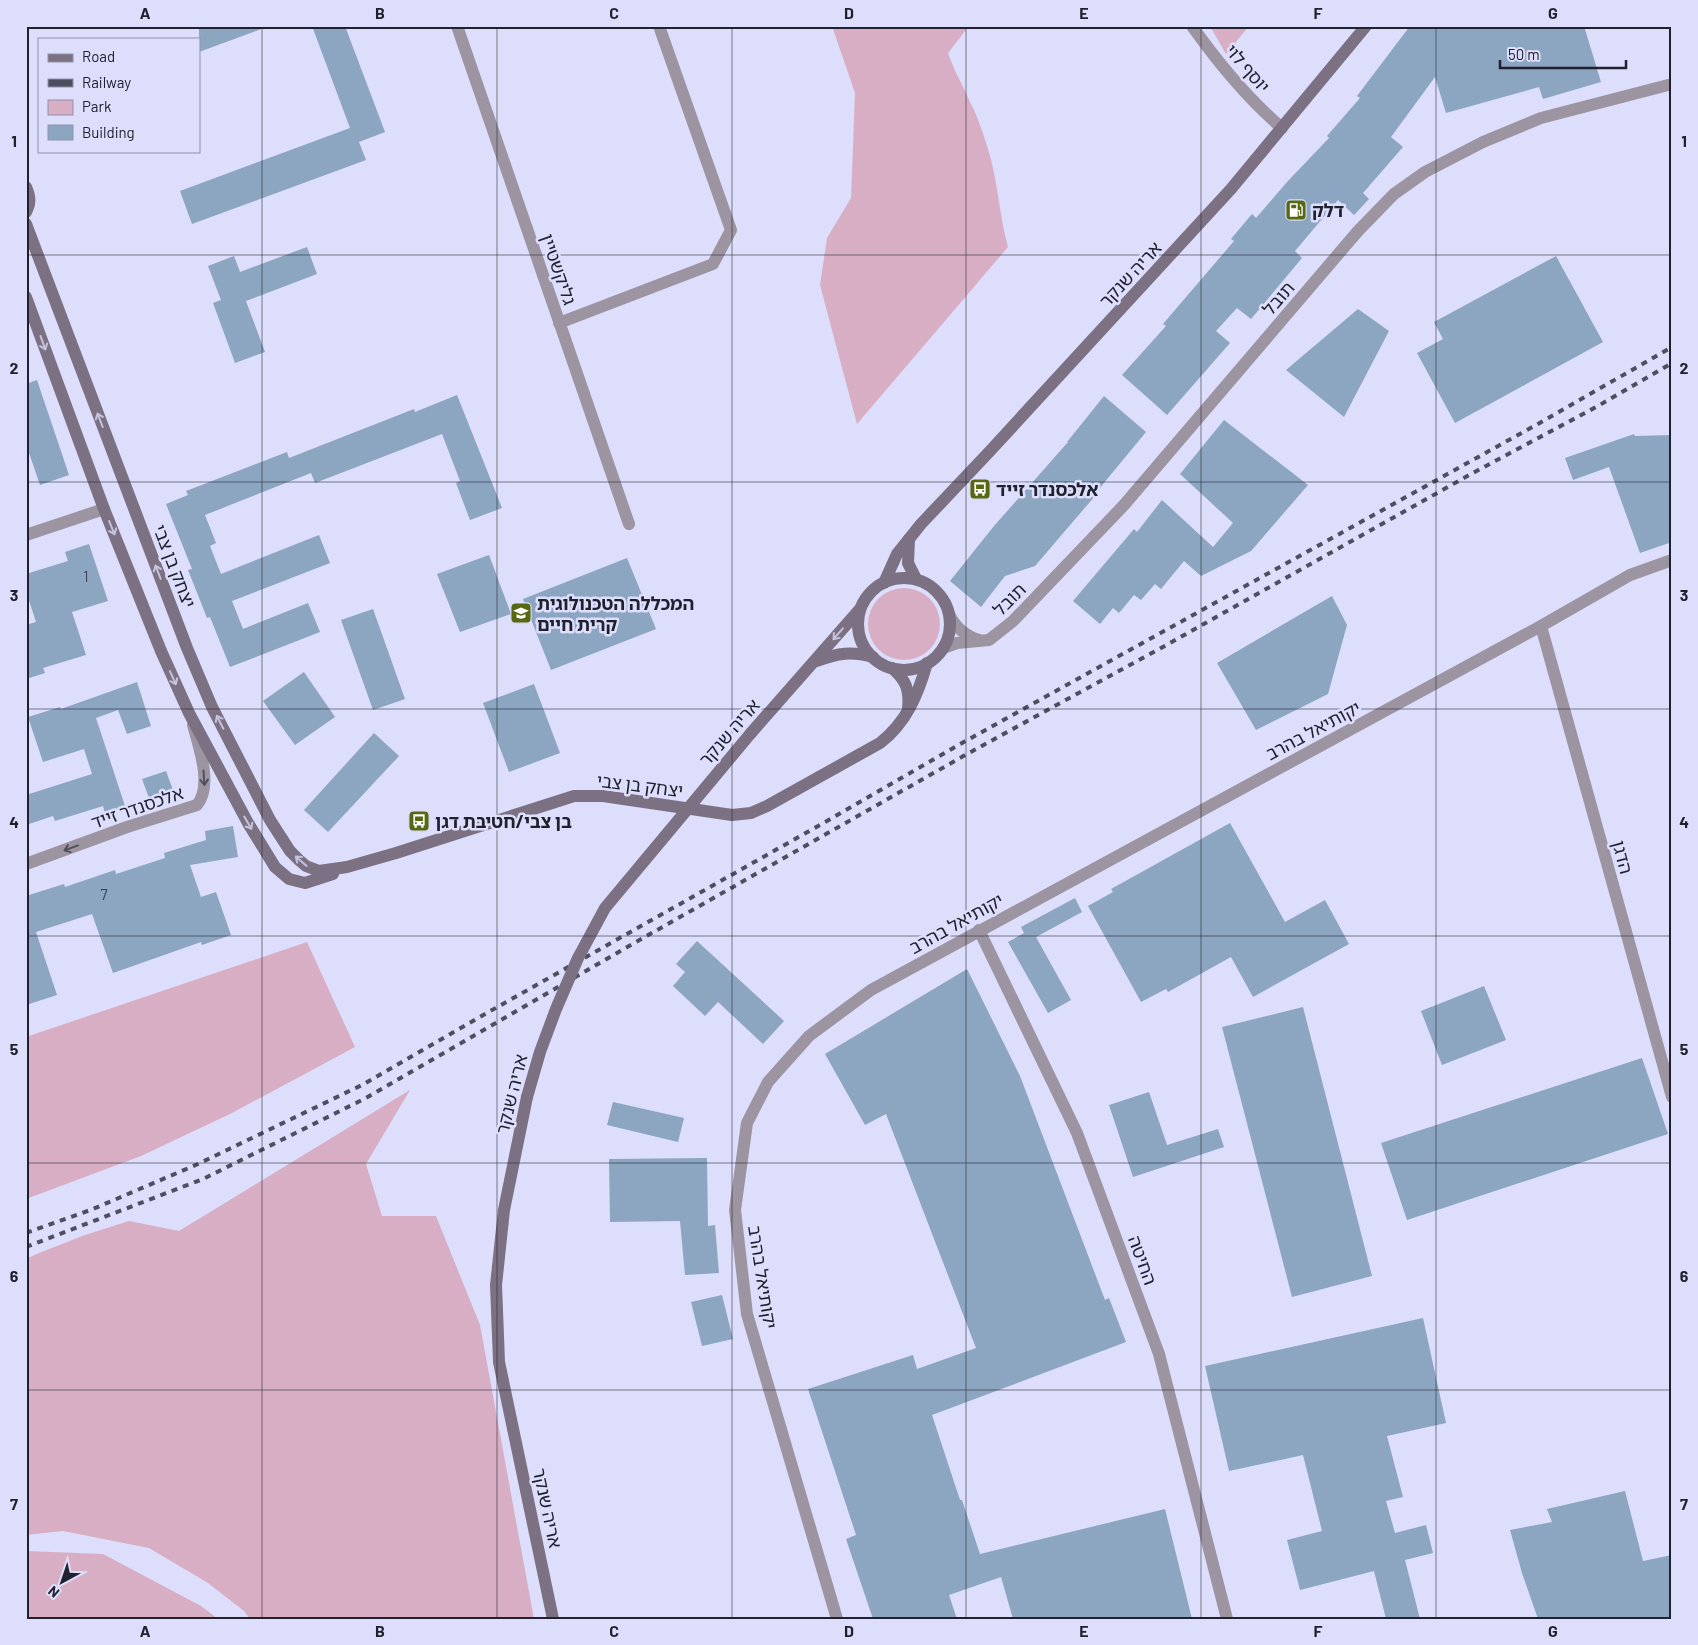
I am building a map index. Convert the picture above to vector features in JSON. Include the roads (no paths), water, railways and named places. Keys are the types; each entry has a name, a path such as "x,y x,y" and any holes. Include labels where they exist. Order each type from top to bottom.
{"street":[{"name":"גליקשטיין","path":"457,26 629,524"},
{"path":"559,323 713,264 731,230 659,26"},
{"name":"יוסף לוי","path":"1192,26 1214,58 1243,92 1282,128"},
{"name":"אריה שנקר","path":"884,583 898,554 910,537 1231,189 1366,26"},
{"name":"תובל","path":"943,648 957,643 982,641 994,637 1009,625 1124,505 1358,231 1394,194 1426,172 1483,142 1541,118 1672,84"},
{"path":"26,188 30,202 26,212"},
{"name":"יצחק בן צבי","path":"26,224 187,648 212,707 270,820 290,851 306,866 319,871 347,867 469,831 574,796 603,796 732,815 751,813 767,806 891,735 907,714 920,688 927,663"},
{"name":"יצחק בן צבי","path":"26,297 104,509 161,651 189,714 248,823 282,874 296,882 304,883 329,876 347,867"},
{"path":"26,535 104,509"},
{"path":"910,537 908,564 916,579"},
{"name":"יקותיאל בהרב","path":"837,1619 747,1314 735,1210 748,1123 768,1082 808,1036 871,990 1630,576 1672,560"},
{"path":"907,714 909,700 906,686 901,676 892,668 873,657 865,646 860,634 859,620 862,607 874,589 884,583 900,578 916,579 927,584 937,592 957,626 965,633 982,641"},
{"name":"אריה שנקר","path":"553,1619 499,1362 496,1285 504,1210 527,1097 540,1052 578,958 605,908 751,733 862,607"},
{"path":"892,668 910,669 927,663 936,657 943,648 949,631 949,614"},
{"name":"הדגן","path":"1541,626 1672,1097"},
{"name":"אריה שנקר","path":"815,662 836,654 857,652 873,657"},
{"name":"אלכסנדר זייד","path":"26,864 128,827 197,805 205,789 203,764 189,714"},
{"name":"החיטה","path":"979,930 1077,1133 1159,1354 1227,1619"}],"railway":[{"path":"26,1233 93,1209 198,1164 364,1084 962,743 1536,425 1672,347"},
{"path":"26,1247 203,1179 366,1098 967,754 1161,648 1471,474 1598,406 1672,363"}],"place":[{"name":"דלק","path":"1296,210"},
{"name":"אלכסנדר זייד","path":"980,489"},
{"name":"המכללה הטכנולוגית קרית חיים","path":"521,613"},
{"name":"בן צבי/חטיבת דגן","path":"419,821"}]}
